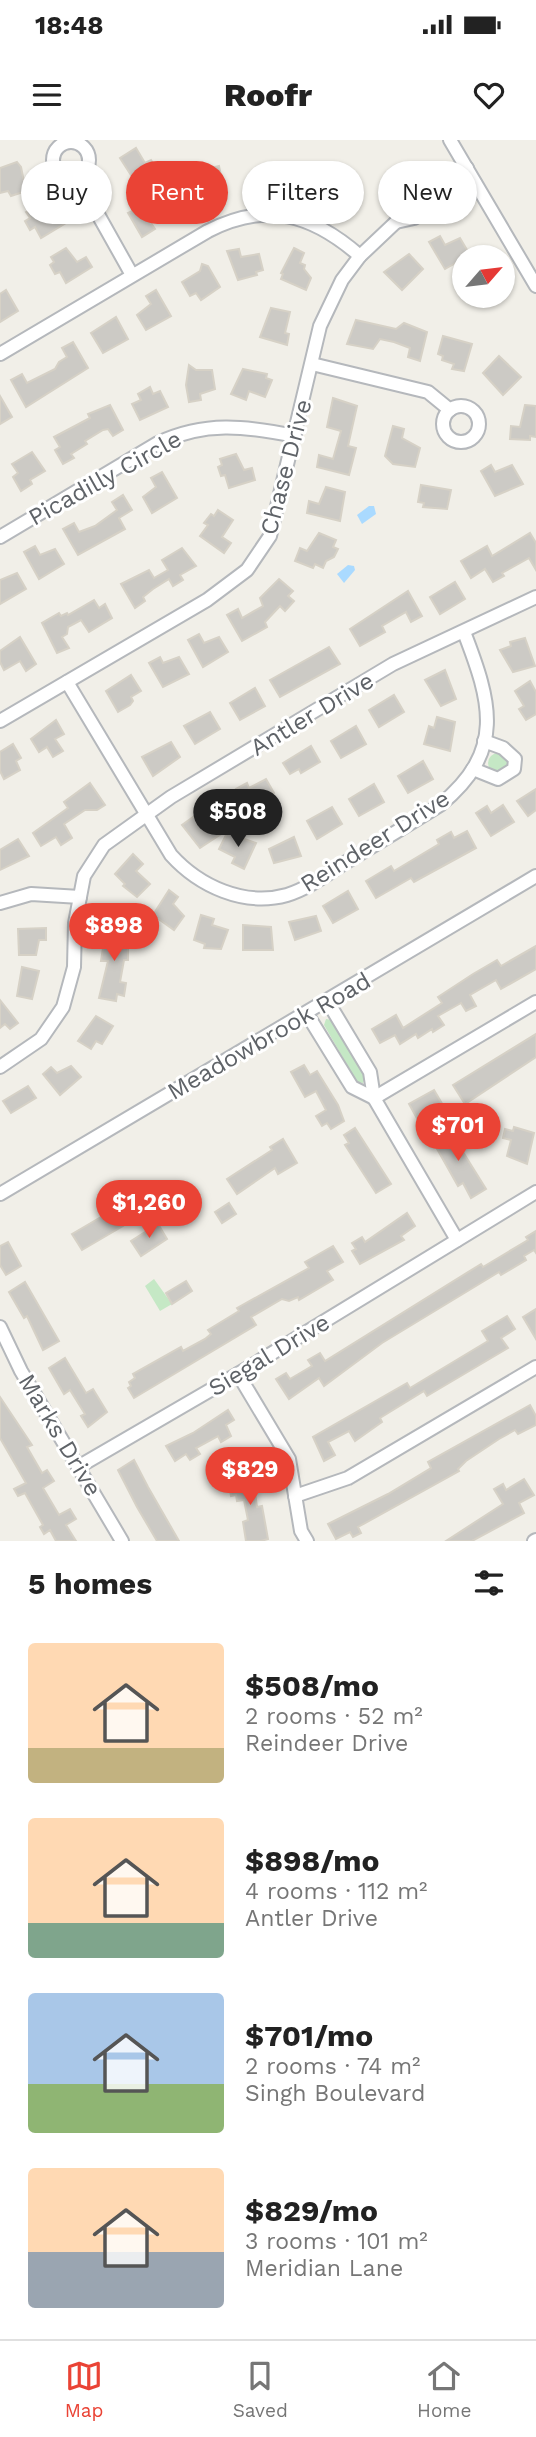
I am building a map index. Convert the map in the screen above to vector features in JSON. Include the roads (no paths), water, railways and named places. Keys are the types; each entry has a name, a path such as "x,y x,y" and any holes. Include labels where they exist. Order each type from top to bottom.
{"street":[{"path":"450,140 463,161"},
{"path":"477,186 536,286"},
{"path":"0,354 208,230 254,215 285,216 312,222 359,256"},
{"path":"103,224 132,275"},
{"name":"Chase Drive","path":"0,721 207,600 247,570 265,546 274,525 327,309 359,256 394,224"},
{"path":"312,364 428,392 450,410"},
{"name":"Picadilly Circle","path":"0,537 158,443 184,432 234,425 295,436"},
{"name":"Antler Drive","path":"0,1067 41,1039 63,1007 74,967 75,923 84,876 103,845 146,813 393,664 536,597"},
{"name":"Reindeer Drive","path":"67,682 171,855 195,878 224,892 264,897 286,895 311,884 440,805 458,789 473,769 484,741 488,713 485,692 464,632"},
{"path":"473,769 498,779 514,769 515,759 508,751 484,741"},
{"name":"Meadowbrook Road","path":"0,1194 328,1002 536,876"},
{"path":"0,903 31,894 80,897"},
{"path":"328,1002 370,1072 374,1098 457,1240"},
{"path":"374,1098 536,1002"},
{"path":"307,1014 352,1087 374,1098"},
{"name":"Siegal Drive","path":"78,1467 238,1374 536,1192"},
{"name":"Marks Drive","path":"0,1327 21,1371 122,1541"},
{"path":"295,1496 348,1478 536,1367"},
{"path":"238,1374 285,1449 301,1531 307,1541"}],"water":[{"path":"369,506 374,506 376,514 362,524 357,515"},
{"path":"348,565 354,566 355,570 344,583 337,574"}]}
